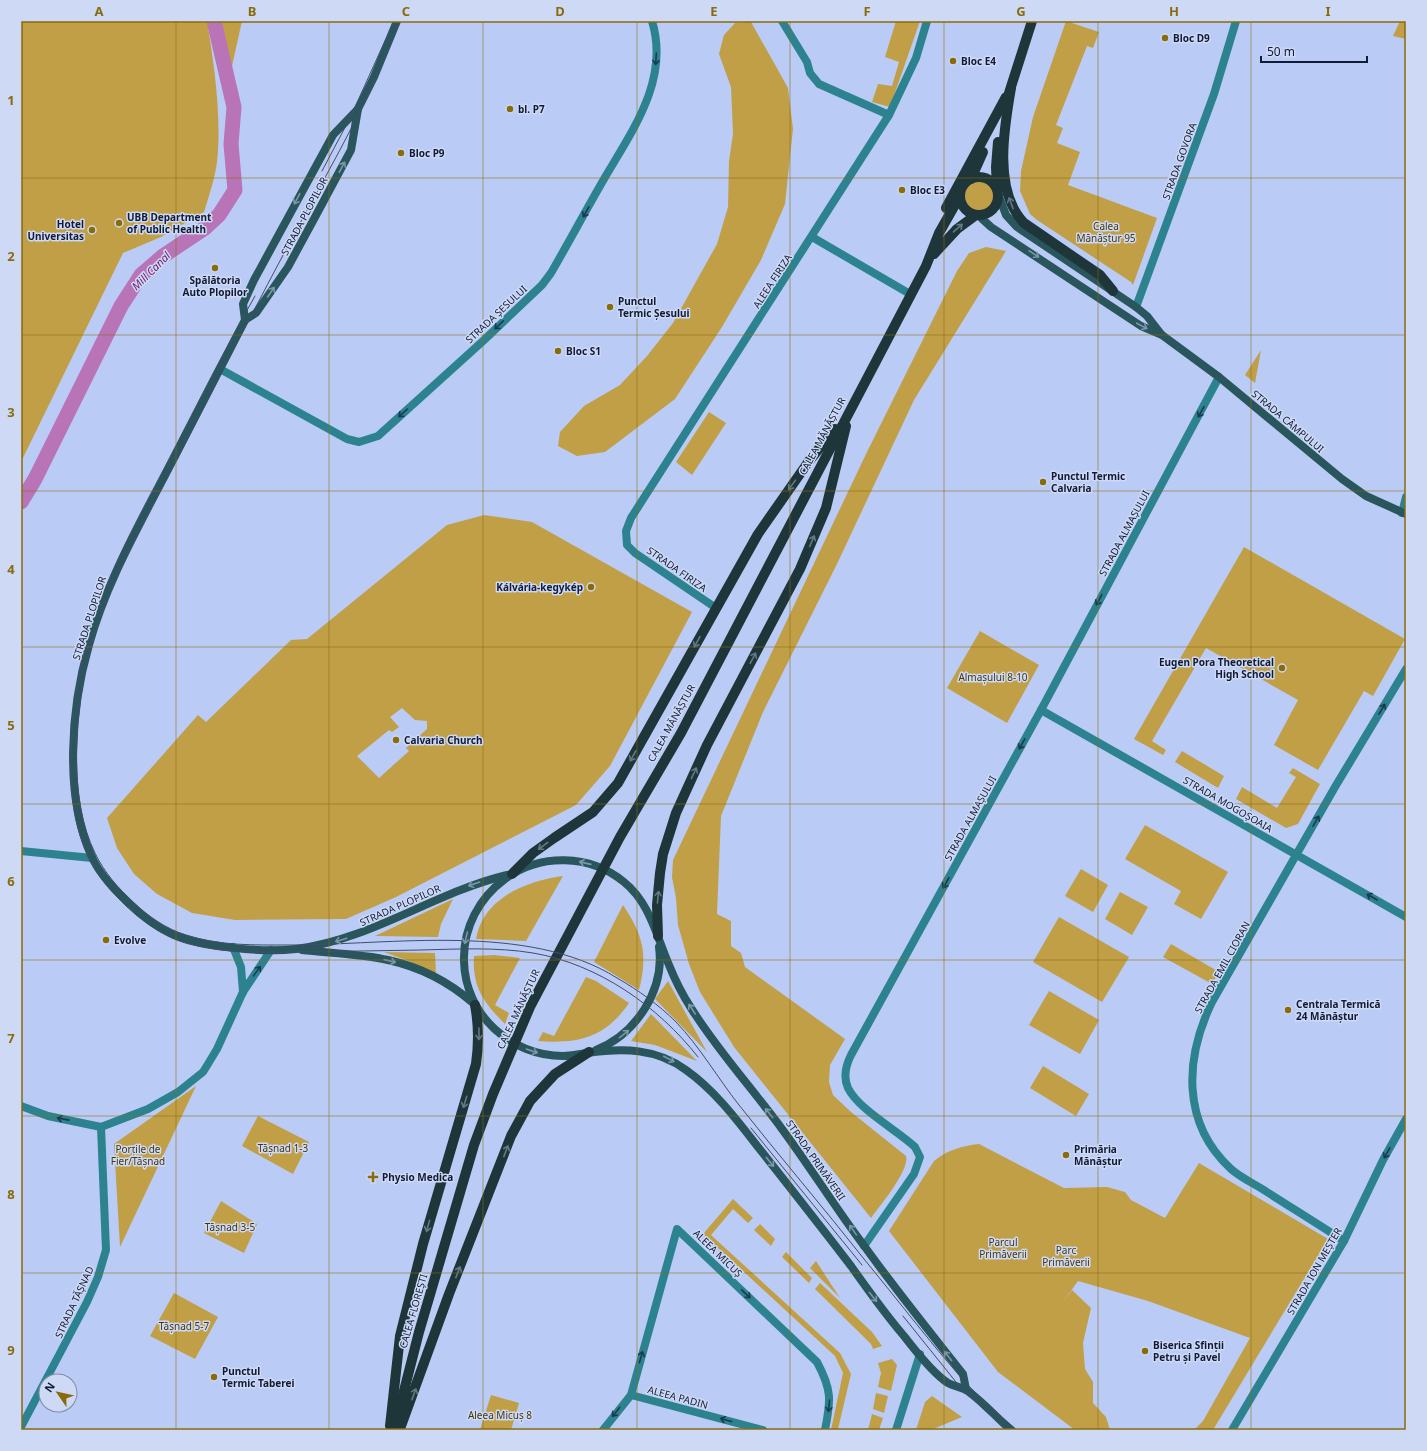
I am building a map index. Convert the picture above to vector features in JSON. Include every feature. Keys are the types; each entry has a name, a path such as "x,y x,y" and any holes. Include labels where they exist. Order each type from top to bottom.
{"main road":[{"name":"STRADA PLOPILOR","path":"397,21 377,71 358,109 351,150 288,267 256,313 245,320 109,586 89,644 78,699 74,772 75,790 79,817 92,858 107,881 126,901 164,930 195,941 233,947 271,950 296,949 332,943 386,923 462,888 512,874"},
{"name":"CALEA MĂNĂȘTUR","path":"458,1200 493,1094 530,1006 620,837 681,733 926,266 940,233 960,196 963,186 971,179 1006,103 1032,21"},
{"path":"919,279 944,210 1011,88"},
{"path":"1011,88 1004,135 1004,172 1015,212 1024,223 1100,275 1113,291"},
{"name":"CALEA MĂNĂȘTUR","path":"926,266 952,234 978,216 987,214 994,209 997,202 998,192 997,150 1006,103"},
{"name":"STRADA PLOPILOR","path":"245,320 243,304 302,190 333,135 358,109"},
{"path":"971,179 981,177 988,179 998,192"},
{"name":"STRADA CÂMPULUI","path":"998,192 1006,215 1017,226 1148,316 1162,335"},
{"path":"960,196 964,209 978,216"},
{"name":"STRADA CÂMPULUI","path":"978,216 991,227 1141,326 1162,335 1219,377 1342,479 1366,496 1404,513"},
{"path":"512,874 533,853 593,812 618,784 758,534 777,505 850,410"},
{"path":"658,936 657,905 660,873 663,854 676,813 708,745 806,556 826,508 850,410"},
{"name":"STRADA PRIMĂVERII","path":"966,1389 963,1374 864,1246 782,1129 722,1053 690,1007 670,969 653,921 637,895 614,875 600,868 571,860 540,862 512,874 495,886 481,902 471,921 465,941 465,972 475,1005 490,1025 518,1046 541,1054 559,1056 590,1052 626,1050 652,1053 680,1066 720,1099 806,1207 862,1282 920,1354 948,1384 966,1389 1011,1430"},
{"name":"STRADA PRIMĂVERII","path":"590,1052 617,1039 629,1030 650,1000 657,982 660,962 658,936"},
{"name":"STRADA PLOPILOR","path":"296,949 388,959 406,965 449,985 475,1005"},
{"path":"390,1430 400,1336 422,1244 476,1064 479,1042 479,1024 475,1005"},
{"path":"399,1430 449,1294 511,1136 524,1112 537,1093 555,1074 590,1052"},
{"name":"CALEA FLOREȘTI","path":"394,1430 419,1332 458,1200"}],"street":[{"name":"STRADA ȘESULUI","path":"220,369 347,439 359,442 378,436 483,341 542,284 551,273 634,130 650,93 656,63 656,36 652,21"},
{"path":"782,21 808,62 810,73 819,84 889,116"},
{"name":"ALEEA FIRIZA","path":"627,544 626,531 631,518 889,116 916,58 927,21"},
{"name":"STRADA GOVORA","path":"1136,307 1214,94 1236,21"},
{"path":"812,237 910,294"},
{"name":"STRADA ALMAȘULUI","path":"864,1246 914,1174 920,1157 918,1151 909,1141 862,1105 852,1094 848,1087 845,1073 851,1055 1041,710 1219,377"},
{"path":"1404,513 1406,497"},
{"name":"STRADA FIRIZA","path":"627,544 635,553 716,608"},
{"name":"STRADA EMIL CIORAN","path":"1344,1240 1233,1170 1211,1146 1201,1128 1193,1102 1192,1069 1195,1046 1202,1022 1212,1002 1296,854 1406,669"},
{"name":"STRADA MOGOȘOAIA","path":"1041,710 1406,917"},
{"path":"21,851 92,858"},
{"path":"233,947 241,967 243,992"},
{"path":"21,1106 48,1116 101,1127 163,1101 178,1092 203,1072 217,1049 243,992 271,950"},
{"name":"STRADA ION MEȘTER","path":"1232,1430 1344,1240 1383,1160 1406,1119"},
{"name":"STRADA TĂȘNAD","path":"21,1427 87,1302 98,1277 106,1250 101,1127"},
{"name":"ALEEA MICUȘ","path":"631,1395 677,1229 817,1362 828,1381 830,1403 825,1430"},
{"path":"896,1430 920,1354"},
{"path":"603,1430 631,1395"},
{"name":"ALEEA PADIN","path":"631,1395 763,1430"}],"green space":[{"path":"21,21 207,21 215,73 219,128 216,168 204,212 161,237 123,253 21,462"},
{"path":"220,21 242,21 232,66 227,62"},
{"path":"896,21 920,21 890,107 872,102 878,84 892,86 899,62 885,57"},
{"name":"Calea Mănăștur 95","path":"1066,21 1099,32 1093,48 1087,46 1056,125 1063,128 1057,143 1080,152 1068,185 1157,218 1133,285 1131,282 1037,220 1030,214 1020,191 1021,171 1033,117"},
{"path":"1400,21 1406,21 1406,39 1393,36"},
{"path":"751,22 788,88 793,129 785,204 761,260 722,327 675,399 605,452 577,456 558,446 560,432 584,406 620,385 647,356 673,323 717,244 728,207 729,161 733,134 731,87 719,54 724,35 735,23"},
{"path":"976,180 982,180 992,187 995,196 994,202 988,209 982,212 976,212 966,205 963,199 963,193 970,183"},
{"path":"986,247 1006,251 914,400 837,564 763,712 721,816 717,914 731,921 731,946 741,953 745,967 845,1039 830,1065 829,1082 833,1095 851,1112 906,1156 906,1162 899,1179 871,1218 734,1047 700,992 689,964 678,925 676,898 672,877 673,860 866,454 957,271 969,253"},
{"path":"1261,350 1255,383 1245,375"},
{"path":"709,412 726,423 692,475 676,462"},
{"path":"484,515 532,522 692,612 610,766 576,805 396,897 346,919 235,920 192,913 157,894 134,874 117,848 107,818 198,715 206,722 291,640 307,639 447,525","holes":["402,708 415,720 427,721 427,729 406,748 409,751 379,778 357,756 389,730 392,732 399,727 390,717"]},
{"path":"1244,547 1405,639 1373,696 1364,691 1318,770 1274,745 1298,700 1206,648 1152,741 1166,750 1163,755 1134,739"},
{"name":"Almașului 8-10","path":"980,631 1039,665 1007,723 947,688"},
{"path":"1182,751 1224,776 1218,788 1175,762"},
{"path":"1293,768 1320,784 1298,824 1286,828 1236,799 1242,787 1277,808 1296,777 1289,773"},
{"path":"1145,825 1228,872 1201,919 1174,904 1181,891 1125,859"},
{"path":"1081,869 1108,885 1093,912 1065,896"},
{"path":"563,876 526,941 476,939 480,925 487,913 497,902 508,894 535,882"},
{"path":"1120,892 1148,907 1132,935 1105,919"},
{"path":"453,899 441,924 438,937 375,936"},
{"path":"623,905 635,926 642,945 643,966 639,990 594,962"},
{"path":"1059,917 1129,957 1102,1002 1033,962"},
{"path":"1171,944 1219,972 1212,984 1163,957"},
{"path":"384,952 435,953 436,975 411,962"},
{"path":"494,955 520,958 495,1005 509,1013 505,1024 485,1001 477,986 475,977 474,956"},
{"path":"586,977 596,981 629,1003 620,1015 610,1024 590,1036 578,1040 552,1042 538,1041 543,1032 554,1036"},
{"path":"668,981 707,1052 655,999"},
{"path":"1049,991 1099,1020 1080,1054 1029,1025"},
{"path":"651,1014 697,1061 655,1045 631,1041"},
{"path":"1043,1066 1089,1094 1076,1116 1030,1088"},
{"name":"Porțile de Fier/Tășnad","path":"196,1086 120,1247 114,1144"},
{"name":"Tășnad 1-3","path":"258,1116 309,1142 293,1174 242,1146"},
{"path":"979,1144 1064,1188 1107,1187 1125,1192 1131,1200 1165,1218 1199,1163 1328,1239 1213,1430 1194,1430 1203,1421 1250,1338 1148,1301 1078,1281 1060,1306 1072,1290 1091,1308 1083,1343 1085,1369 1093,1382 1093,1403 1106,1417 1110,1430 1075,1430 998,1372 889,1231 934,1161 955,1149"},
{"path":"733,1199 753,1218 748,1223 733,1209 711,1235 840,1353 851,1374 838,1429 841,1430 831,1430 843,1373 835,1356 703,1234"},
{"name":"Tășnad 3-5","path":"221,1201 257,1224 244,1253 204,1233"},
{"path":"760,1224 775,1239 771,1246 754,1230"},
{"path":"786,1252 812,1278 809,1283 782,1257"},
{"path":"816,1261 840,1298 810,1268"},
{"path":"820,1283 872,1332 882,1346 873,1349 871,1344 815,1289"},
{"name":"Tășnad 5-7","path":"174,1293 218,1317 195,1359 150,1336"},
{"path":"892,1359 897,1365 891,1391 878,1387 881,1373 878,1363"},
{"path":"876,1393 888,1396 884,1413 873,1409"},
{"name":"Aleea Micuș 8","path":"491,1395 519,1403 511,1430 480,1430"},
{"path":"932,1396 962,1417 931,1430 916,1430 925,1402"},
{"path":"872,1414 883,1418 879,1430 868,1430"}],"waterway":[{"name":"Mill Canal","path":"21,502 35,479 121,306 141,275 163,256 205,228 219,215 235,190 231,144 234,107 214,21"}],"tram line":[{"path":"322,171 350,118 394,21"},
{"path":"400,21 378,74 353,126 139,531 104,606 95,632 83,681 77,731 76,757 77,782 81,807 86,831 95,853 107,873 117,885 145,912 158,922 171,929 199,939 224,943 264,945 458,940 501,943 543,949 582,961 625,983 655,1004 685,1032 770,1144 963,1380 989,1406 1017,1430"},
{"path":"75,701 89,635 111,574 139,516 222,356 255,296"},
{"path":"74,715 71,765 74,812 80,835 89,857 101,878 117,897 150,926 169,937 189,944 231,951 301,952 491,949 533,953 581,967 603,977 625,990 664,1021 682,1038 698,1057"},
{"path":"751,1128 862,1265"},
{"path":"903,1316 960,1387 1006,1430"}],"place":[{"name":"Bloc D9","path":"1165,38"},
{"name":"Bloc E4","path":"953,61"},
{"name":"bl. P7","path":"510,109"},
{"name":"Bloc P9","path":"401,153"},
{"name":"Bloc E3","path":"902,190"},
{"name":"UBB Department of Public Health","path":"119,223"},
{"name":"Hotel Universitas","path":"92,230"},
{"name":"Spălătoria Auto Plopilor","path":"215,268"},
{"name":"Punctul Termic Șesului","path":"610,307"},
{"name":"Bloc S1","path":"558,351"},
{"name":"Punctul Termic Calvaria","path":"1043,482"},
{"name":"Kálvária-kegykép","path":"591,587"},
{"name":"Eugen Pora Theoretical High School","path":"1282,668"},
{"name":"Calvaria Church","path":"396,740"},
{"name":"Evolve","path":"106,940"},
{"name":"Centrala Termică 24 Mănăștur","path":"1288,1010"},
{"name":"Primăria Mănăștur","path":"1066,1155"},
{"name":"Physio Medica","path":"373,1177"},
{"name":"Biserica Sfinții Petru și Pavel","path":"1145,1351"},
{"name":"Punctul Termic Taberei","path":"214,1377"}],"park label":[{"name":"Parcul Primăverii","path":"1003,1248"},
{"name":"Parc Primăverii","path":"1066,1256"}]}
